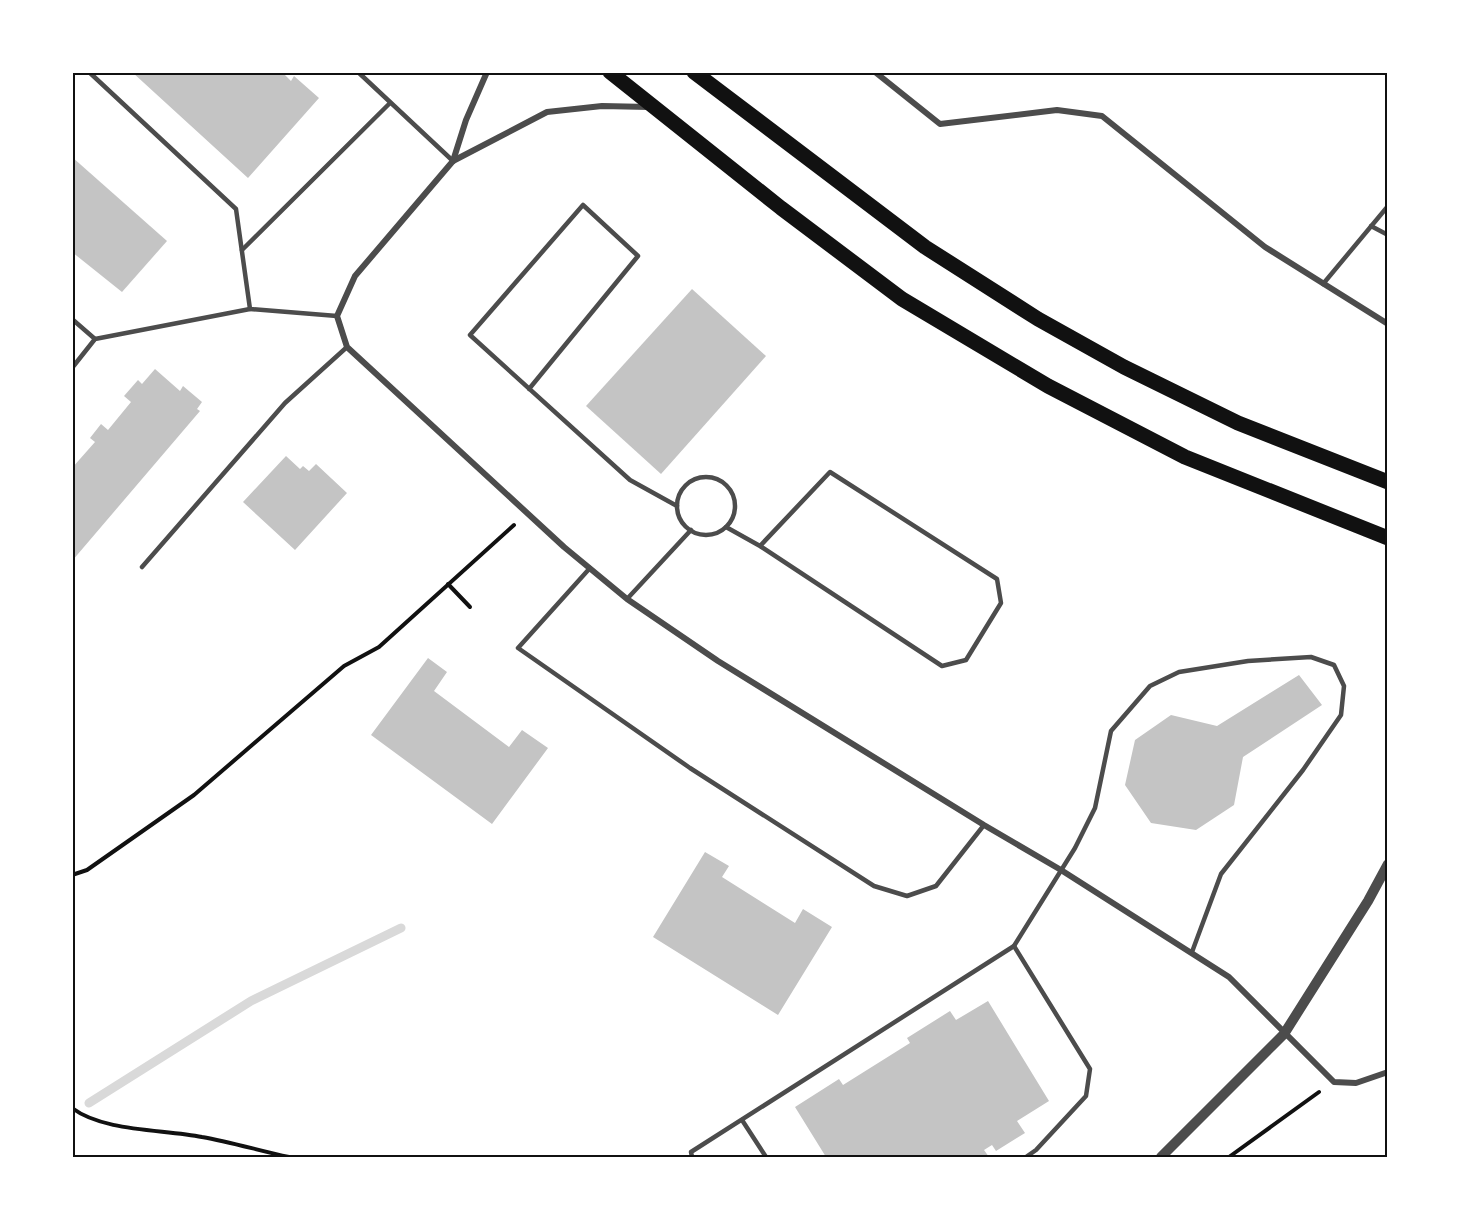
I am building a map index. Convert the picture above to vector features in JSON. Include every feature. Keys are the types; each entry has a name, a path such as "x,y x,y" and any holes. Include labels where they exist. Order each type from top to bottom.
{"main road":[{"path":"610,72 781,208 902,299 1048,386 1185,457 1388,538"},
{"path":"693,72 925,247 1038,319 1124,367 1238,423 1388,482"}],"street":[{"path":"453,161 466,120 487,72"},
{"path":"875,72 940,124 1057,110 1102,116 1265,248 1388,324"},
{"path":"654,108 602,106 548,112 453,161 355,276 337,316 347,347 528,514 627,599 718,661 1061,870 1229,977 1334,1082 1356,1083 1388,1072"},
{"path":"1161,1157 1284,1034 1368,901 1388,864"}],"lane":[{"path":"89,72 236,209 250,309"},
{"path":"358,72 453,161"},
{"path":"242,250 390,103"},
{"path":"529,389 638,256 583,205 470,335 529,389 630,480 677,506"},
{"path":"1323,284 1388,206"},
{"path":"1371,226 1388,235"},
{"path":"72,368 95,339 250,309 337,316"},
{"path":"72,319 95,339"},
{"path":"142,567 285,403 347,347"},
{"path":"726,527 760,546 942,666 966,660 1001,603 998,579 830,472 760,546"},
{"path":"698,478 717,479 731,491 735,500 732,519 726,527 709,534 691,530 684,524 679,516 678,497 690,482 698,478"},
{"path":"627,599 691,530"},
{"path":"590,568 518,648 690,768 874,886 907,896 936,886 984,825"},
{"path":"692,1157 691,1152 1014,946 1061,870 1095,808 1111,731 1150,686 1179,672 1248,661 1311,657 1334,665 1344,686 1341,715 1303,770 1221,874 1192,952"},
{"path":"1014,946 1090,1070 1086,1096 1036,1150 1026,1157"},
{"path":"742,1120 766,1157"}],"path":[{"path":"72,875 87,870 194,795 344,666 379,647 528,514"},
{"path":"448,584 470,607"},
{"path":"1229,1157 1334,1082"},
{"path":"72,1108 84,1117 114,1124 202,1136 289,1157"}],"building":[{"path":"132,72 282,72 291,81 294,76 319,98 248,178"},
{"path":"72,157 167,241 122,292 72,252"},
{"path":"692,289 766,356 661,474 586,406"},
{"path":"155,369 180,391 183,386 202,402 197,409 200,411 72,561 72,468 95,442 90,438 101,424 108,430 131,402 124,396 138,380 142,384"},
{"path":"286,456 300,469 303,466 309,471 316,464 347,493 295,550 243,502"},
{"path":"428,658 447,672 434,691 509,747 522,730 548,748 492,824 371,735"},
{"path":"1299,675 1322,705 1243,757 1234,805 1196,830 1151,823 1125,785 1135,740 1171,715 1217,726"},
{"path":"705,852 729,866 722,877 795,923 803,909 832,927 778,1015 653,937"},
{"path":"988,1001 1049,1101 1017,1121 1025,1133 996,1151 992,1145 984,1150 989,1157 826,1157 795,1107 839,1079 843,1085 910,1043 907,1038 950,1011 956,1020"}],"waterway":[{"path":"89,1103 251,1001 401,928"}]}
